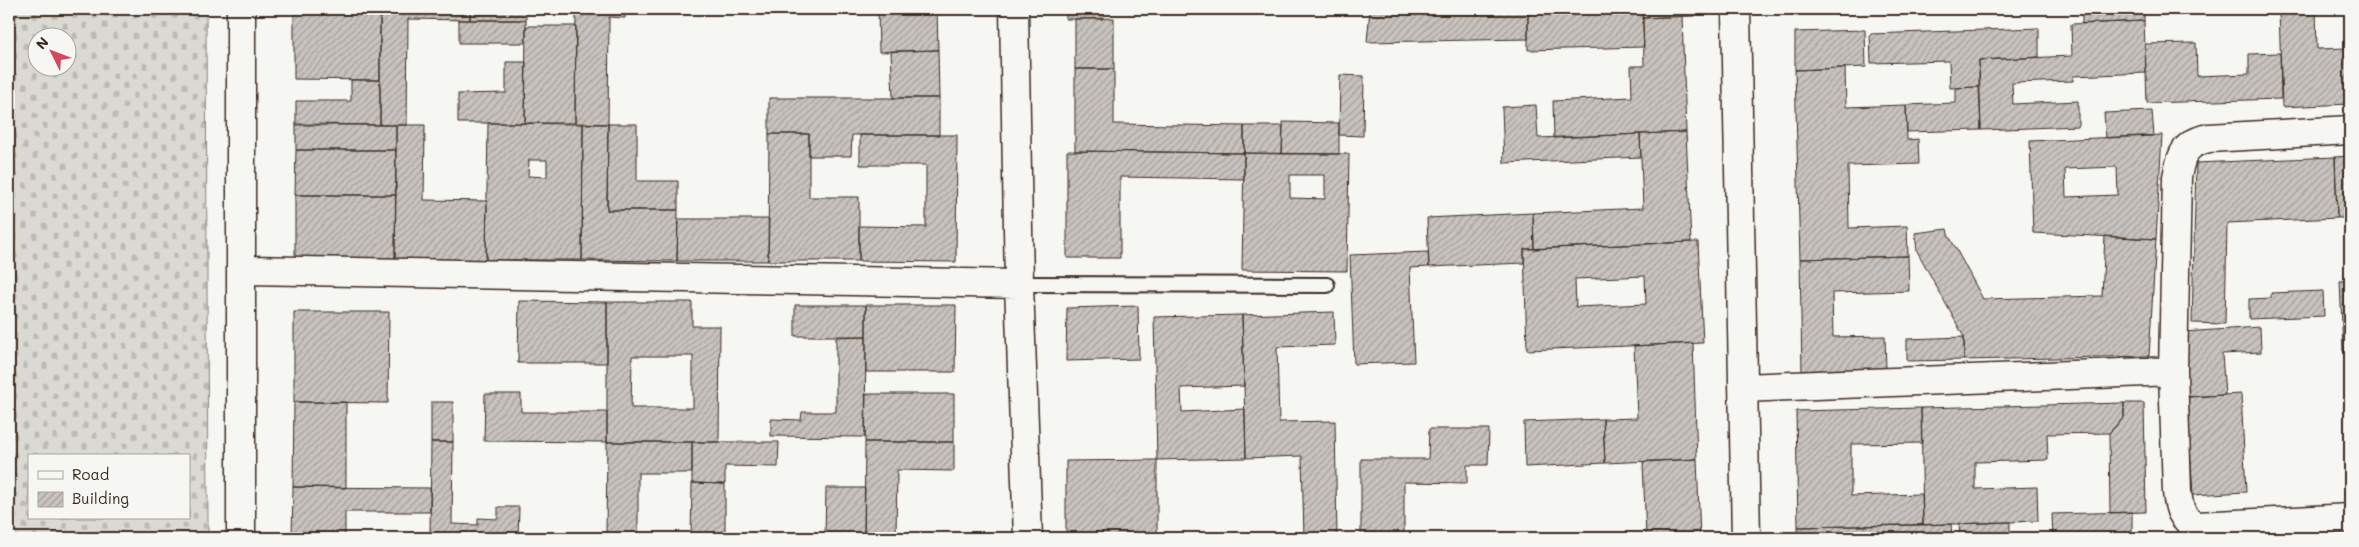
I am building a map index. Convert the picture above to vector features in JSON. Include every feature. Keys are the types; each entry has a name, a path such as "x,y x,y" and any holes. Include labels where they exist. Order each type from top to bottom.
{"street":[{"path":"240,538 241,9"},
{"path":"1014,9 1019,284 1028,538"},
{"path":"1736,9 1746,538"},
{"path":"2350,130 2209,138 2195,141 2186,150 2180,160 2177,177 2173,371 2177,492 2179,510 2188,522 2197,526 2350,518"},
{"path":"242,270 1019,284"},
{"path":"1743,388 2173,371"}],"lane":[{"path":"1019,284 1327,285"}],"green space":[{"path":"9,9 206,9 208,538 9,538"}],"building":[{"path":"294,9 380,9 380,80 294,79"},
{"path":"380,9 470,9 470,20 408,19 407,125 380,125"},
{"path":"470,9 526,9 526,20 470,20"},
{"path":"576,9 625,9 625,18 609,17 608,124 575,123"},
{"path":"878,9 937,9 938,50 879,52"},
{"path":"1066,9 1103,9 1103,19 1066,19"},
{"path":"1187,9 1204,9 1204,13 1187,13"},
{"path":"1370,9 1528,9 1528,39 1367,42"},
{"path":"1528,9 1642,9 1644,47 1528,50"},
{"path":"1642,9 1694,9 1695,16 1643,18"},
{"path":"1794,9 1828,9 1828,13 1794,13"},
{"path":"2082,9 2144,9 2144,21 2082,24"},
{"path":"2279,9 2316,9 2317,49 2348,48 2350,104 2282,107"},
{"path":"1682,16 1686,132 1554,138 1553,101 1632,97 1631,66 1644,66 1643,18"},
{"path":"1114,18 1114,69 1075,69 1075,19"},
{"path":"459,20 526,20 526,43 459,43"},
{"path":"2144,21 2146,73 2073,76 2073,81 2012,83 2013,104 2078,101 2078,126 1981,130 1979,60 2072,56 2071,24"},
{"path":"526,26 576,26 575,123 525,123"},
{"path":"2039,28 2039,57 1979,60 1979,87 1950,88 1949,61 1871,63 1870,34"},
{"path":"1865,30 1866,67 1795,70 1795,32"},
{"path":"2348,40 2350,40 2350,104"},
{"path":"2196,43 2197,76 2249,74 2249,54 2280,53 2281,99 2147,103 2145,44"},
{"path":"938,50 939,98 893,98 891,51"},
{"path":"506,62 526,62 525,123 458,123 458,94 506,93"},
{"path":"1845,68 1846,107 1906,105 1907,140 1918,139 1919,164 1848,166 1849,228 1907,226 1908,256 1800,259 1795,70"},
{"path":"1075,69 1114,69 1114,124 1244,126 1244,153 1075,151"},
{"path":"1340,75 1364,76 1363,136 1339,135"},
{"path":"351,80 380,80 380,125 296,125 296,101 351,101"},
{"path":"1979,87 1981,130 1907,132 1906,105 1956,103 1956,88"},
{"path":"769,98 939,98 939,135 852,135 851,156 809,156 809,134 769,134"},
{"path":"1536,105 1538,138 1640,134 1641,157 1504,163 1502,107"},
{"path":"2152,111 2154,136 2106,138 2104,113"},
{"path":"1283,122 1339,123 1339,154 1282,154"},
{"path":"488,123 583,124 582,260 486,260","holes":["529,160 547,160 547,177 528,176"]},
{"path":"296,124 396,125 396,150 296,150"},
{"path":"583,124 608,124 607,210 678,210 677,261 582,260"},
{"path":"608,124 637,124 637,181 678,181 678,210 607,210"},
{"path":"396,125 425,125 424,200 487,201 486,260 395,259"},
{"path":"1244,126 1283,126 1282,154 1244,153"},
{"path":"1686,132 1691,242 1534,249 1533,213 1643,208 1640,134"},
{"path":"769,134 809,134 809,197 859,197 859,261 768,261"},
{"path":"860,135 957,135 956,262 859,261 859,226 926,227 926,165 860,165"},
{"path":"2162,135 2156,239 2033,233 2030,141","holes":["2117,167 2118,195 2066,197 2065,169"]},
{"path":"296,150 396,150 396,195 295,195"},
{"path":"1067,151 1244,153 1244,179 1120,177 1120,258 1067,258"},
{"path":"1244,153 1349,154 1347,271 1242,270","holes":["1290,175 1325,175 1325,199 1290,198"]},
{"path":"2350,156 2350,218 2337,218 2335,157"},
{"path":"2335,157 2337,218 2227,223 2225,324 2192,323 2196,163"},
{"path":"295,195 396,195 395,259 295,259"},
{"path":"1533,213 1534,249 1524,249 1524,263 1429,267 1427,218"},
{"path":"678,219 769,219 768,261 677,261"},
{"path":"1947,229 1983,299 2102,296 2105,236 2156,239 2149,356 1964,360 1964,337 1917,251 1915,233"},
{"path":"1698,242 1703,343 1527,350 1524,249","holes":["1645,276 1646,304 1576,307 1575,279"]},
{"path":"1428,252 1429,267 1410,268 1414,362 1354,364 1350,255"},
{"path":"1908,256 1909,291 1832,293 1833,337 1885,336 1886,370 1802,373 1800,259"},
{"path":"2350,280 2350,325 2342,326 2340,281"},
{"path":"2323,291 2324,316 2249,319 2249,299 2271,298 2271,293"},
{"path":"519,301 607,302 607,363 518,363"},
{"path":"607,302 692,302 692,326 720,326 719,442 607,442","holes":["632,356 693,356 693,408 631,408"]},
{"path":"795,305 866,305 866,336 795,336"},
{"path":"866,305 956,305 955,372 866,372"},
{"path":"1138,306 1139,359 1066,361 1067,308"},
{"path":"294,312 389,312 388,403 294,402"},
{"path":"1334,312 1335,345 1277,347 1279,422 1335,421 1337,538 1304,538 1302,456 1246,458 1242,315"},
{"path":"1242,315 1244,386 1181,388 1182,412 1245,409 1246,458 1157,460 1154,317"},
{"path":"2350,325 2350,351 2343,351 2342,326"},
{"path":"2260,327 2261,352 2222,354 2225,395 2187,397 2183,332"},
{"path":"866,336 865,437 771,436 771,419 801,420 802,412 836,412 836,337"},
{"path":"1964,337 1964,360 1907,361 1907,339"},
{"path":"1693,343 1697,459 1605,463 1603,419 1637,418 1634,346"},
{"path":"485,394 521,394 521,412 607,412 607,442 484,441"},
{"path":"866,394 954,394 954,442 865,442"},
{"path":"2241,394 2246,492 2193,495 2187,397"},
{"path":"294,402 346,402 346,488 293,487"},
{"path":"431,402 453,402 453,442 431,442"},
{"path":"2124,403 2144,403 2146,512 2110,513 2109,433 2124,417"},
{"path":"2124,403 2124,417 2109,433 2047,434 2048,460 1975,462 1975,489 2037,487 2038,521 1923,525 1921,408"},
{"path":"1921,408 1922,443 1851,444 1851,496 1922,494 1923,525 1798,527 1796,411"},
{"path":"1603,419 1605,463 1525,467 1524,422"},
{"path":"1429,429 1489,429 1488,465 1467,465 1467,483 1404,482 1404,538 1361,538 1361,459 1428,459"},
{"path":"2347,437 2350,437 2350,482 2349,482"},
{"path":"431,442 453,442 452,524 478,525 478,518 498,519 498,507 519,507 518,538 430,538"},
{"path":"607,442 692,442 692,473 638,473 638,538 606,538"},
{"path":"692,442 779,442 778,467 725,466 725,484 692,483"},
{"path":"865,442 954,442 954,471 897,470 896,538 864,538"},
{"path":"1697,459 1700,538 1611,538 1646,537 1643,462"},
{"path":"1157,460 1157,538 1066,538 1066,461"},
{"path":"692,483 725,484 725,538 691,538"},
{"path":"293,487 430,488 430,512 345,512 345,538 292,538"},
{"path":"826,488 865,488 864,538 779,538 779,534 825,535"},
{"path":"2132,512 2132,538 2053,538 2052,514"},
{"path":"2010,522 2010,538 1960,538 1959,524"},
{"path":"1951,524 1952,538 1798,538 1798,527"},
{"path":"518,532 546,532 546,538 518,538"}]}
